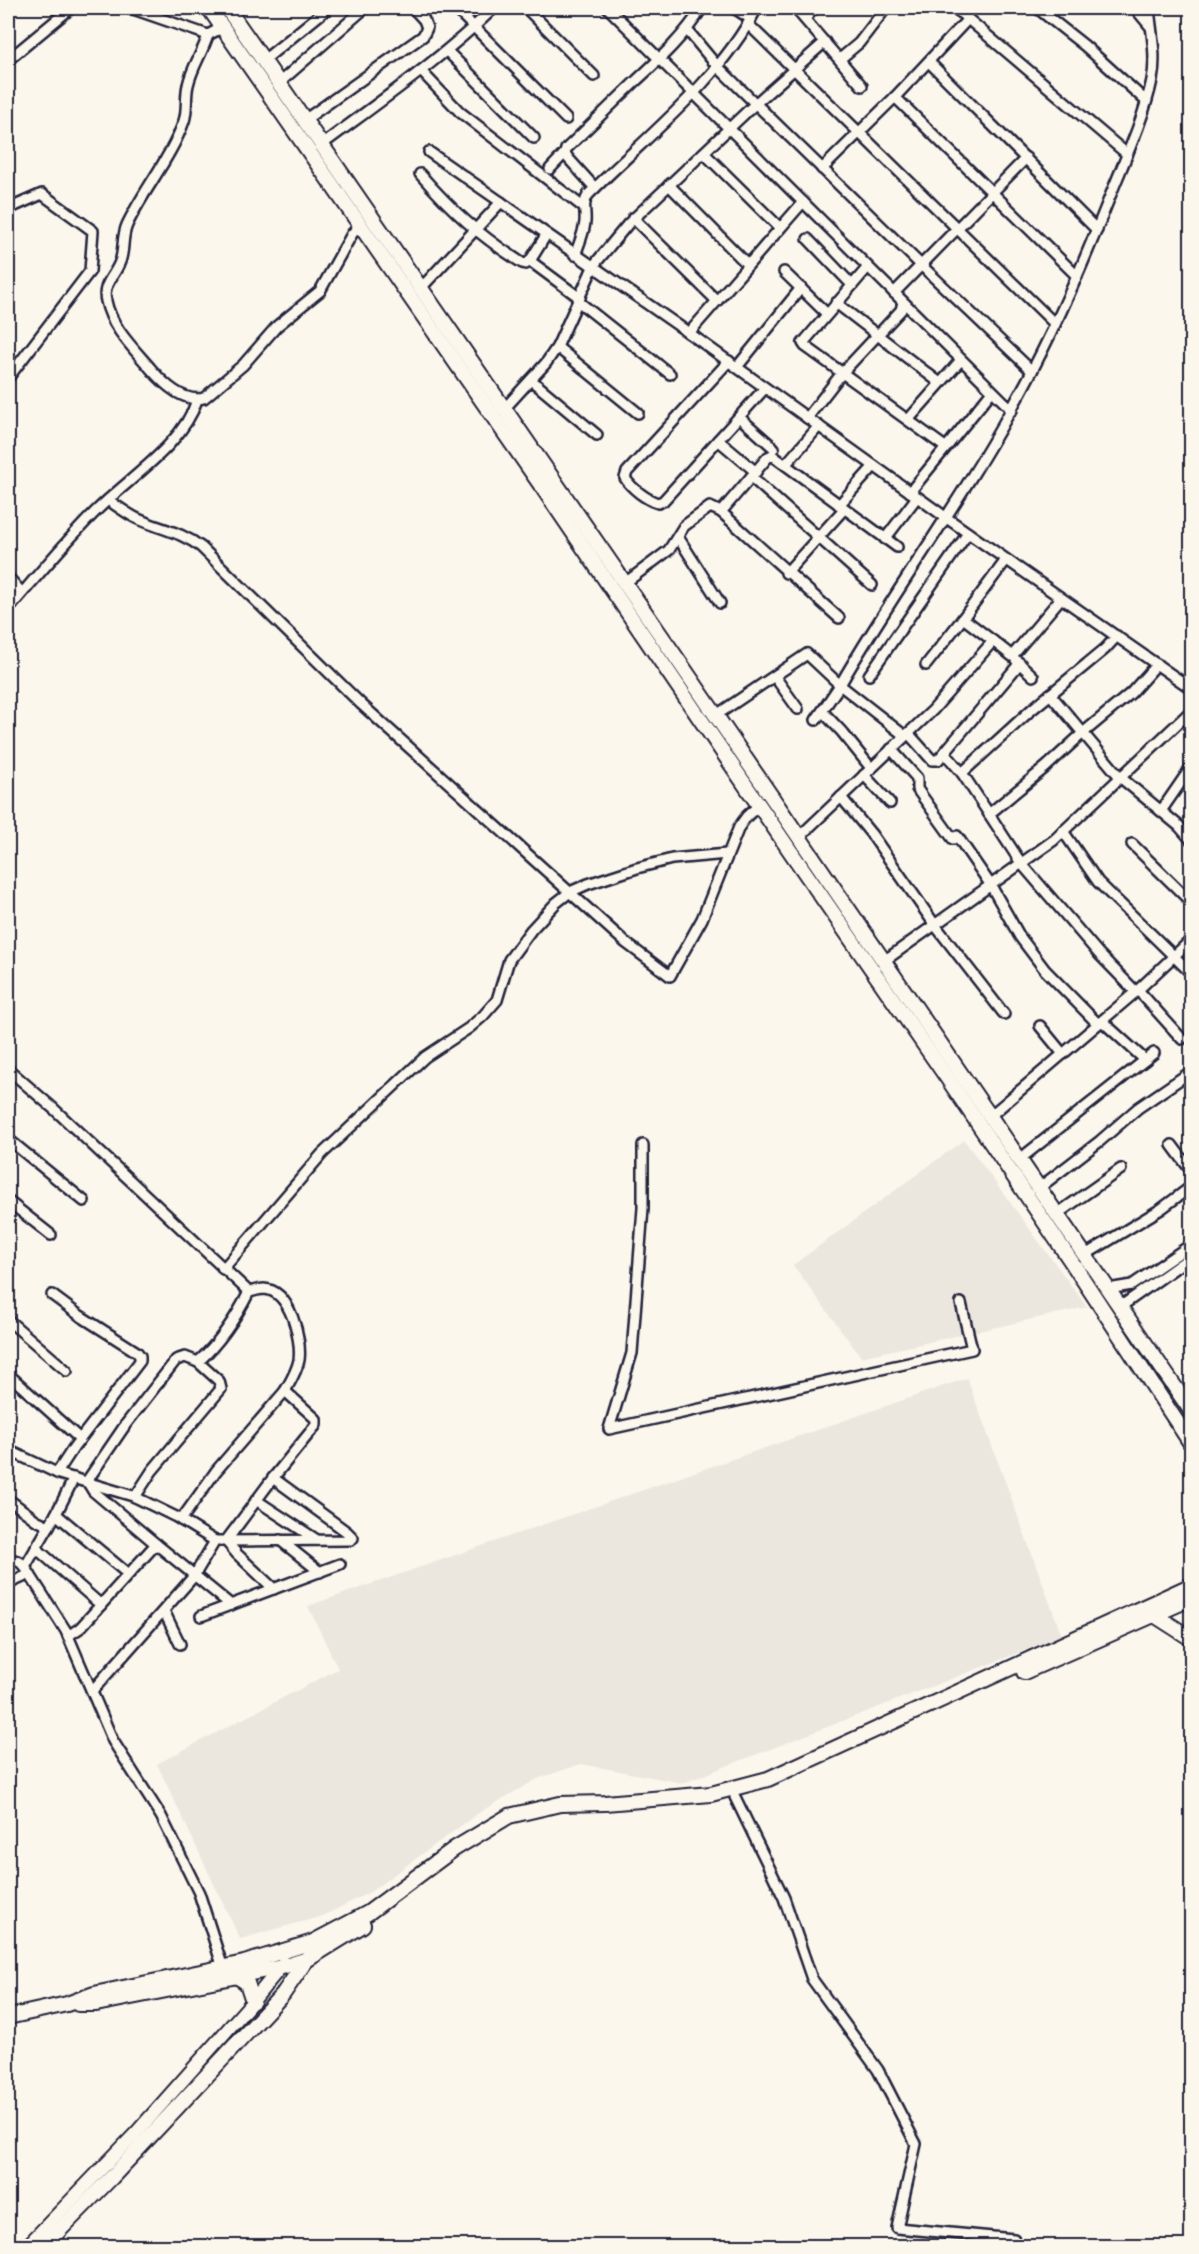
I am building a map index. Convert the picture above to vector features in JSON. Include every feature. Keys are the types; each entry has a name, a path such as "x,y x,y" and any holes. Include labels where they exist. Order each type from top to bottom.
{"main road":[{"path":"209,8 361,224 1065,1251 1191,1444"},
{"path":"227,8 306,119 800,837 1191,1412"},
{"path":"229,1971 313,1942 368,1913 454,1849 509,1816 560,1804 604,1803 711,1794 768,1779 1191,1585"},
{"path":"8,2017 67,2004 94,1994 229,1971 282,1967 308,1959 376,1917 482,1839 500,1830 531,1818 567,1813 686,1805 747,1794 865,1745 1191,1598"},
{"path":"1153,1614 1191,1639"},
{"path":"27,2247 107,2173 283,1994 308,1959 313,1942"},
{"path":"44,2247 282,1967 290,1949"},
{"path":"229,1971 247,1983 253,2001"}],"street":[{"path":"8,60 71,8"},
{"path":"130,8 196,32 208,34 223,27"},
{"path":"264,60 328,8"},
{"path":"279,82 365,8"},
{"path":"306,119 423,36 427,28 424,20 413,8"},
{"path":"455,8 566,119"},
{"path":"323,144 422,72 494,8"},
{"path":"526,8 594,76"},
{"path":"608,8 1012,410"},
{"path":"550,169 566,149 660,59 681,34 688,31 702,8"},
{"path":"734,8 858,134 1055,324"},
{"path":"575,255 585,223 583,207 588,195 694,94 717,66 757,8"},
{"path":"795,8 862,86"},
{"path":"806,19 814,8"},
{"path":"840,60 859,43 886,8"},
{"path":"956,8 1127,154"},
{"path":"1036,8 1085,46 1146,101"},
{"path":"1135,8 1150,26"},
{"path":"816,720 840,686 1012,410 1055,324 1097,230 1146,101 1154,66 1149,8"},
{"path":"822,169 895,98 968,19"},
{"path":"688,31 717,66 755,104 1032,371"},
{"path":"208,34 188,83 184,120 162,165 127,225 119,264 107,282 105,294 113,321 154,373 176,390 197,400 204,398 229,379 277,326 320,291 352,234 361,224"},
{"path":"505,408 557,347 594,266 633,218 825,42"},
{"path":"447,51 534,138"},
{"path":"929,62 1097,230"},
{"path":"422,72 460,112 583,207"},
{"path":"895,98 1077,276"},
{"path":"429,152 729,361 946,518 1191,688"},
{"path":"565,153 595,188"},
{"path":"704,153 780,228"},
{"path":"894,293 1026,158"},
{"path":"420,174 474,230 522,263 526,264 530,261 546,235"},
{"path":"669,185 748,265"},
{"path":"8,209 42,194 93,231 90,272 8,378"},
{"path":"422,287 501,202"},
{"path":"689,333 803,202"},
{"path":"633,218 717,301"},
{"path":"808,240 852,285"},
{"path":"530,261 670,374"},
{"path":"868,267 803,343 945,447"},
{"path":"784,272 827,314"},
{"path":"737,367 801,288"},
{"path":"807,418 842,373 901,310 903,302"},
{"path":"836,303 940,383"},
{"path":"557,347 638,413"},
{"path":"908,420 961,360"},
{"path":"729,361 627,472 625,478 628,483 652,502 663,501 765,388"},
{"path":"531,380 597,435"},
{"path":"885,538 945,447 992,391"},
{"path":"8,610 73,535 176,436 188,421 197,400"},
{"path":"739,417 774,447"},
{"path":"786,464 819,426"},
{"path":"718,440 818,538 872,585"},
{"path":"721,512 772,455 897,548"},
{"path":"786,573 818,538 874,466"},
{"path":"108,500 136,518 174,531 201,547 361,704 626,943 670,976 702,919 740,827 747,816 759,805"},
{"path":"625,583 669,550 684,526 705,509 715,507 786,573 839,618"},
{"path":"868,675 968,533"},
{"path":"678,537 720,603"},
{"path":"926,665 1006,560"},
{"path":"8,576 22,593"},
{"path":"1012,656 1061,598"},
{"path":"963,618 1034,676"},
{"path":"962,773 1117,636"},
{"path":"800,837 933,710 993,641"},
{"path":"716,716 807,654 840,686 906,735 932,760 938,760 1020,663"},
{"path":"989,814 1046,768 1131,693 1157,664"},
{"path":"775,677 798,709"},
{"path":"1050,694 1120,777 1161,811 1191,841"},
{"path":"884,961 1063,831 1191,710"},
{"path":"823,712 842,732 890,803"},
{"path":"891,749 917,778 917,789 990,884 1026,945 1045,970 1098,1024"},
{"path":"945,753 962,773 1021,863 1099,954 1182,1039"},
{"path":"1161,811 1191,766"},
{"path":"841,797 872,835 935,925 1004,1014"},
{"path":"1063,831 1098,882 1191,974"},
{"path":"1132,844 1191,903"},
{"path":"223,1269 322,1154 425,1057 483,1016 497,1000 509,960 520,942 556,903 570,892 637,868 672,859 727,854"},
{"path":"990,1116 1137,991 1191,939"},
{"path":"1098,1024 1102,1021 1145,1060"},
{"path":"1040,1026 1063,1054"},
{"path":"1020,1159 1154,1053"},
{"path":"8,1069 54,1109 249,1292"},
{"path":"1039,1188 1100,1141 1137,1108 1191,1071"},
{"path":"8,1139 84,1201"},
{"path":"643,1145 643,1208 632,1353 609,1429 972,1349 961,1303"},
{"path":"1172,1145 1191,1172"},
{"path":"1057,1214 1121,1169"},
{"path":"1085,1255 1161,1209 1191,1186"},
{"path":"8,1201 51,1235"},
{"path":"1108,1289 1132,1285 1191,1244"},
{"path":"1120,1307 1191,1256"},
{"path":"180,1520 216,1471 285,1391 299,1361 298,1338 288,1308 277,1294 264,1289 249,1292"},
{"path":"198,1362 213,1348 238,1314 249,1292"},
{"path":"52,1295 140,1356 140,1361 57,1473"},
{"path":"8,1320 67,1371"},
{"path":"87,1481 126,1424 176,1360 185,1357 198,1362 219,1381 221,1389 152,1471 135,1497"},
{"path":"8,1374 81,1439"},
{"path":"92,1691 194,1576 316,1425 316,1419 285,1391"},
{"path":"8,1450 57,1473 135,1497 221,1541 274,1589"},
{"path":"8,1584 28,1570 36,1548 74,1478"},
{"path":"221,1541 348,1541 353,1538 273,1478"},
{"path":"87,1481 93,1491 231,1605"},
{"path":"8,1499 36,1520 49,1526"},
{"path":"256,1500 318,1540"},
{"path":"56,1514 128,1574"},
{"path":"280,1540 320,1572"},
{"path":"68,1636 80,1628 156,1544"},
{"path":"36,1548 101,1605"},
{"path":"9,1557 28,1570 68,1636 113,1742 161,1816 199,1893 229,1971"},
{"path":"201,1616 340,1564"},
{"path":"164,1611 180,1644"},
{"path":"735,1797 784,1898 812,1979 878,2070 916,2144 897,2228 1014,2239"}],"shaded area":[{"path":"964,1140 1087,1307 861,1357 793,1265"},
{"path":"967,1378 1062,1636 683,1783 581,1764 537,1779 480,1812 370,1892 323,1916 240,1939 157,1764 338,1669 308,1606"}]}
